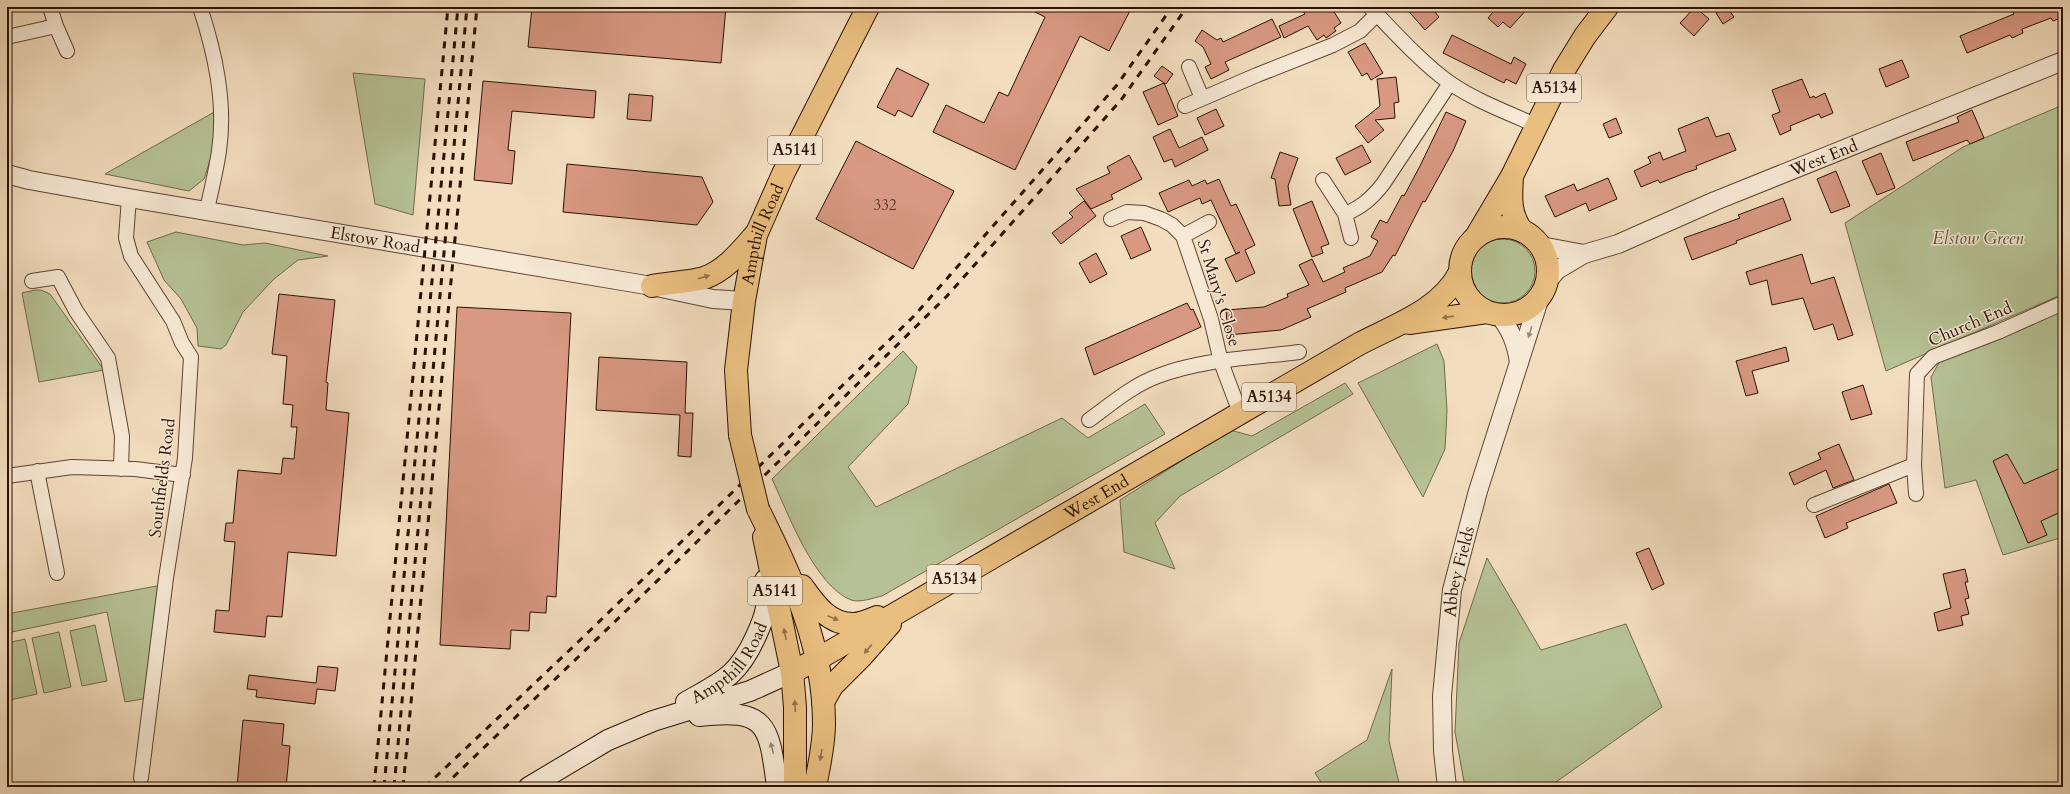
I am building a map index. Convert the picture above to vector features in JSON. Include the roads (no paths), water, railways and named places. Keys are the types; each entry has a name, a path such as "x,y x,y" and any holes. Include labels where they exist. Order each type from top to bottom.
{"main road":[{"name":"Ampthill Road","path":"529,787 598,744 654,721 750,691 792,672 758,510 740,435 736,370 744,301 756,235 783,174 868,7"},
{"name":"A5134","path":"1543,292 1531,308 1522,312 1493,313 1472,303 1467,297 1461,282 1460,272 1466,247 1477,235 1512,176 1564,70 1585,36 1607,7"},
{"name":"A5134","path":"1512,176 1512,211 1521,230 1541,246"},
{"path":"1477,235 1494,228 1512,228 1521,230"},
{"path":"652,286 704,278 722,268 740,253 756,235"},
{"path":"1541,246 1547,264 1543,292"},
{"name":"West End","path":"792,672 816,660 1359,344 1401,324 1446,294 1454,285 1460,272"},
{"name":"West End","path":"1401,324 1493,313"},
{"name":"Ampthill Road","path":"654,721 724,680 739,667 749,652 766,614 768,600 758,510"},
{"path":"758,510 782,557 808,623 816,660 823,702 823,738 815,787"},
{"path":"782,557 816,605 826,615 852,624 903,609"},
{"path":"823,702 832,686 861,657 903,609"},
{"name":"A5141","path":"792,672 795,707 794,787"},
{"path":"654,721 724,713 751,717 758,722 768,737 774,757 777,787"}],"street":[{"path":"50,7 56,26 67,51"},
{"path":"200,7 218,77 221,112 219,150 207,210"},
{"path":"1185,106 1257,75 1334,46 1360,31 1373,11 1393,32 1450,83 1470,95 1536,125"},
{"path":"7,37 56,26"},
{"name":"West End","path":"1543,292 1558,270 1584,254 1618,244 1715,201 2063,61"},
{"path":"1189,67 1202,98"},
{"path":"1345,214 1365,203 1383,184 1450,83"},
{"name":"Elstow Road","path":"7,174 29,180 129,198 652,286 713,299 744,301"},
{"path":"1323,180 1345,214 1350,238"},
{"name":"Southfields Road","path":"129,198 126,238 131,256 173,321 182,343 191,357 183,475 166,578 141,778"},
{"name":"St Mary's Close","path":"1111,219 1127,212 1144,213 1172,225 1183,236 1211,319 1221,362"},
{"name":"St Mary's Close","path":"1183,236 1208,222"},
{"name":"West End","path":"1541,246 1584,254"},
{"path":"32,282 58,277 76,311 108,358 122,436 121,469"},
{"name":"Abbey Fields","path":"1448,787 1443,751 1442,696 1452,590 1478,491 1543,292"},
{"name":"Church End","path":"1916,494 1914,465 1917,374 1933,357 1998,332 2063,303"},
{"name":"Abbey Fields","path":"1493,313 1511,331 1516,344 1519,363"},
{"name":"St Mary's Close","path":"1089,420 1121,396 1157,376 1187,366 1299,352"},
{"path":"1221,362 1236,402 1242,413"},
{"path":"1814,506 1914,465"},
{"path":"7,476 72,467 121,469 183,475"},
{"path":"37,471 57,573"}],"railway":[{"path":"374,787 448,7"},
{"path":"384,787 458,7"},
{"path":"394,787 467,7"},
{"path":"403,787 477,7"},
{"path":"425,787 576,644 914,316 1117,85 1172,7"},
{"path":"443,787 654,584 947,296 1121,100 1187,7"}],"park label":[{"name":"Elstow Green","path":"1978,238"}]}
